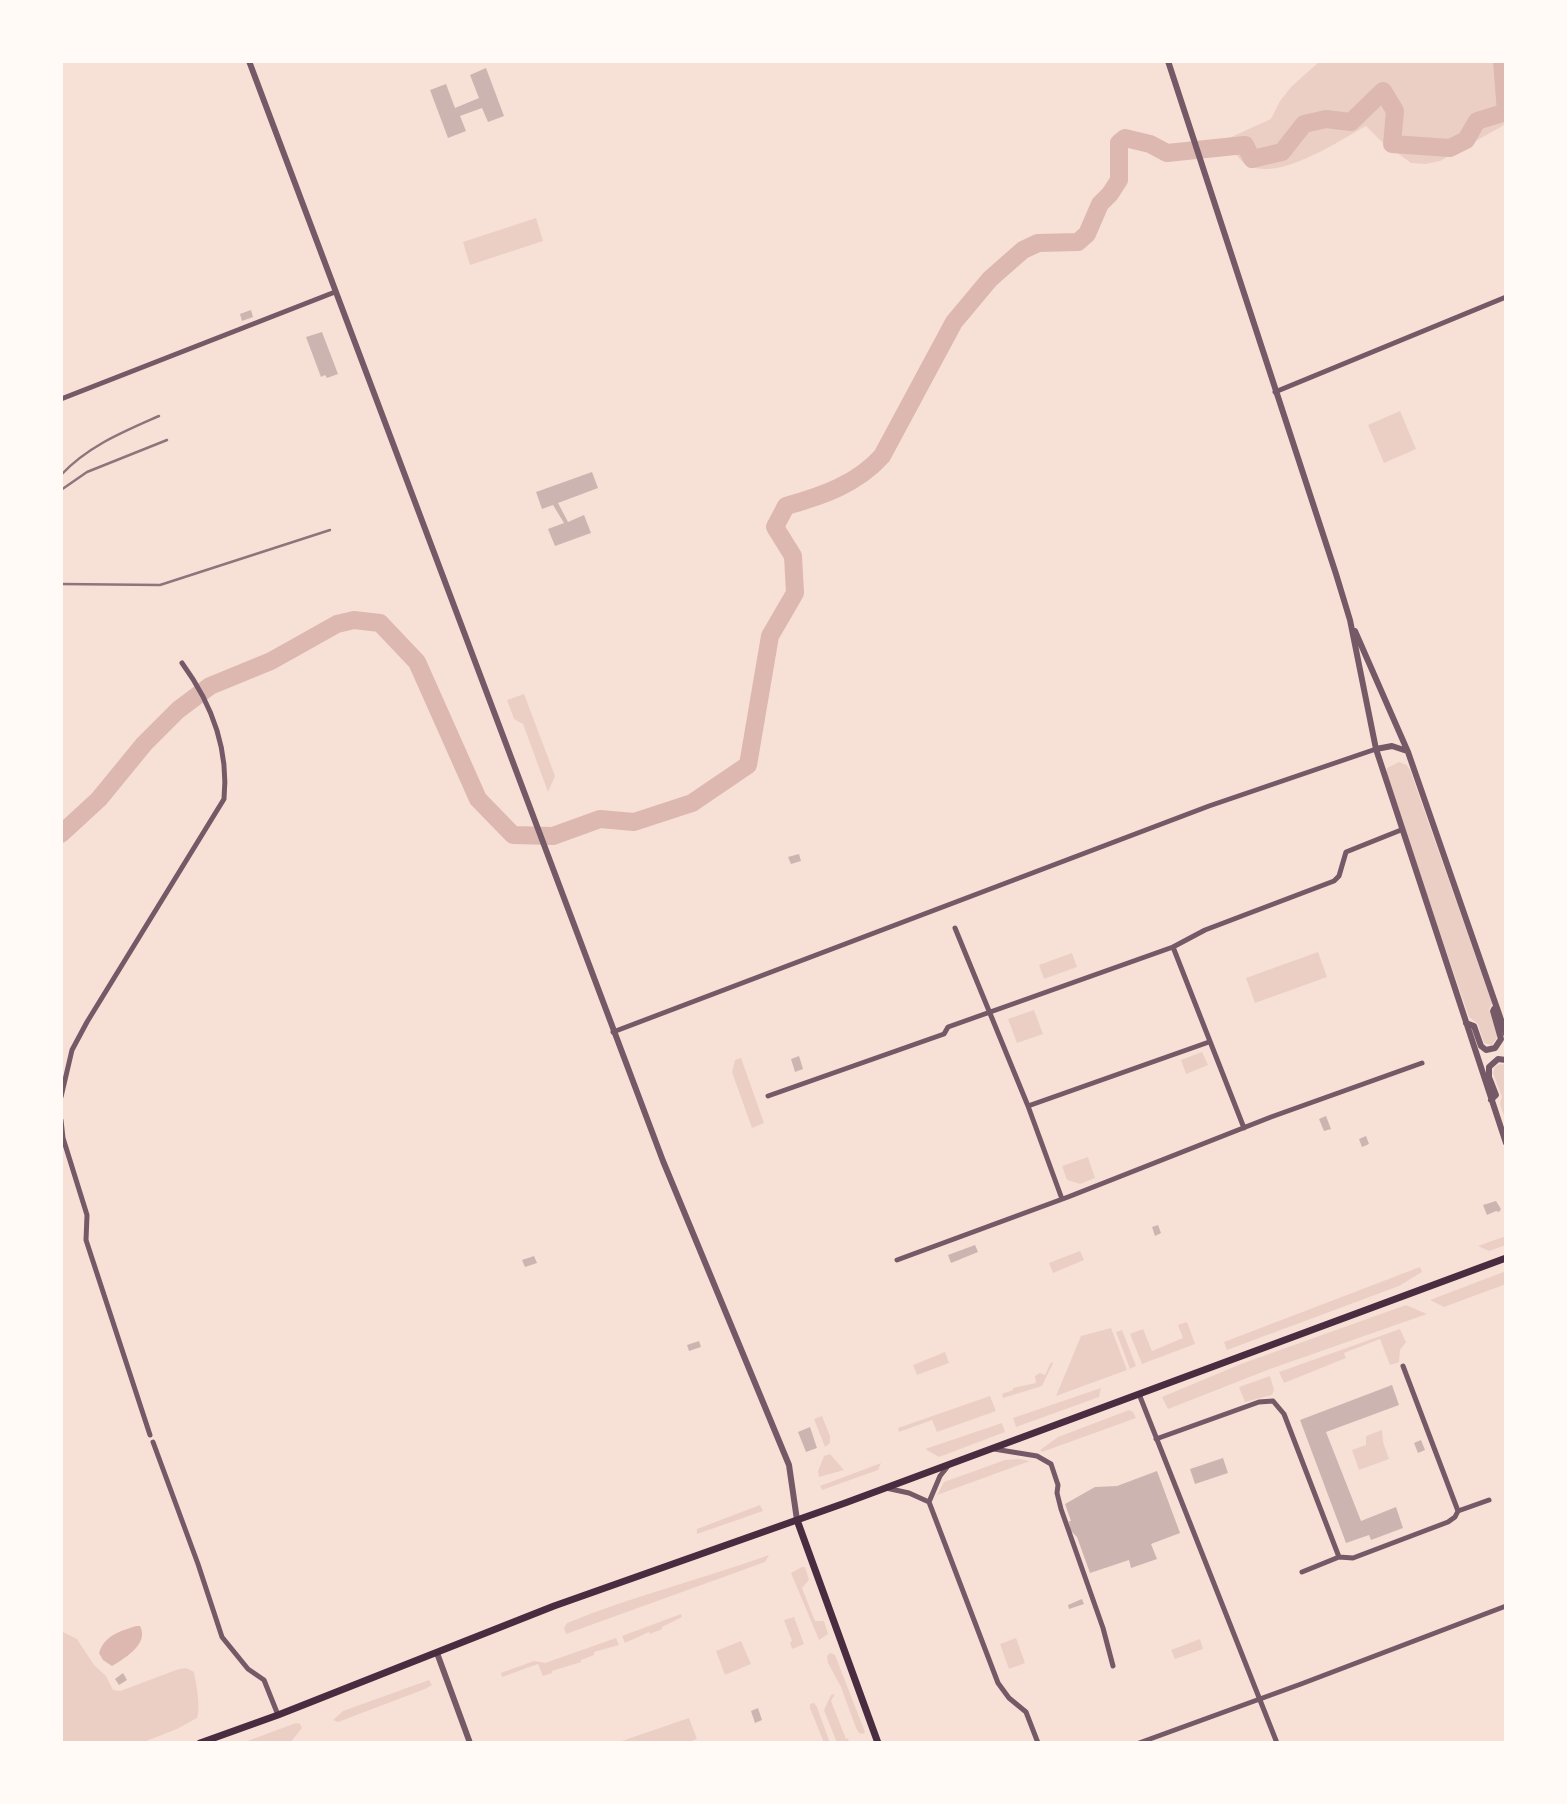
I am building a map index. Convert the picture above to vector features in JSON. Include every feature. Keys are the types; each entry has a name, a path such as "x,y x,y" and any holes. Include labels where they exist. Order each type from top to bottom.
{"main road":[{"path":"200,1743 554,1606 951,1464 1506,1258"},
{"path":"797,1520 878,1743"}],"street":[{"path":"249,61 683,1213 789,1465 797,1520"},
{"path":"1168,61 1350,620 1408,752 1506,1034"},
{"path":"61,399 335,292"},
{"path":"1275,392 1506,296"},
{"path":"1350,620 1376,749 1506,1143"},
{"path":"61,1097 72,1050 87,1022 224,799 224,750 206,701 182,663"},
{"path":"614,1032 1209,806 1376,749 1392,746 1408,752"},
{"path":"768,1096 944,1034 948,1027 1173,947 1205,930 1334,881 1339,876 1346,852 1401,830"},
{"path":"954,928 1028,1106 1062,1199"},
{"path":"1173,947 1244,1128"},
{"path":"1466,1023 1474,1026 1481,1046 1486,1049 1496,1048 1501,1039 1493,1011 1496,1007"},
{"path":"1028,1106 1209,1042"},
{"path":"1491,1100 1496,1095 1489,1077 1489,1067 1498,1059 1506,1060"},
{"path":"897,1260 1422,1063"},
{"path":"61,1120 63,1138 87,1215 86,1240 151,1438 222,1637 248,1668 264,1681 278,1715"},
{"path":"1403,1366 1458,1511"},
{"path":"1139,1394 1277,1743"},
{"path":"1156,1439 1268,1400 1277,1404 1284,1414 1339,1557"},
{"path":"991,1449 1037,1456 1051,1464 1058,1485 1056,1493 1103,1628 1113,1666"},
{"path":"951,1464 940,1476 929,1502 998,1683 1009,1698 1026,1712 1038,1743"},
{"path":"885,1488 909,1493 929,1502"},
{"path":"1302,1572 1339,1557 1353,1558 1448,1522 1458,1511 1489,1500"},
{"path":"1139,1743 1506,1606"},
{"path":"437,1653 470,1743"}],"shaded area":[{"path":"1320,61 1506,61 1506,124 1440,161 1426,164 1411,163 1366,126 1300,161 1263,169 1248,165 1236,154 1229,138 1271,119 1291,87"},
{"path":"536,218 543,241 470,265 463,242"},
{"path":"1400,411 1416,449 1384,463 1368,425"},
{"path":"524,694 555,776 548,792 523,724 514,719 507,700"},
{"path":"1399,762 1407,765 1410,770 1492,1003 1489,1009 1498,1036 1492,1045 1484,1043 1478,1024 1469,1017 1386,776 1387,768"},
{"path":"1318,952 1327,977 1255,1003 1246,978"},
{"path":"1072,953 1077,967 1044,979 1039,965"},
{"path":"1034,1010 1043,1034 1017,1043 1008,1019"},
{"path":"1202,1052 1208,1065 1186,1074 1181,1060"},
{"path":"741,1058 764,1123 752,1128 732,1072 735,1060"},
{"path":"1506,1065 1506,1121 1500,1104 1502,1097 1493,1073 1495,1067"},
{"path":"1088,1157 1095,1178 1080,1184 1067,1180 1062,1166"},
{"path":"1506,1236 1506,1245 1489,1251 1478,1246"},
{"path":"1080,1251 1084,1260 1053,1273 1049,1263"},
{"path":"1420,1267 1422,1272 1399,1286 1227,1350 1224,1342"},
{"path":"1506,1271 1506,1284 1444,1307 1430,1300"},
{"path":"1406,1305 1427,1314 1270,1369 1168,1409 1162,1397 1241,1364"},
{"path":"1187,1322 1195,1344 1142,1364 1130,1334 1143,1329 1152,1351 1183,1338 1178,1325"},
{"path":"1111,1328 1127,1370 1056,1396 1081,1336"},
{"path":"1400,1329 1406,1342 1400,1350 1399,1362 1390,1365 1380,1339 1344,1353 1346,1358 1284,1383 1279,1372"},
{"path":"1122,1330 1136,1366 1130,1369 1116,1332"},
{"path":"945,1352 949,1363 917,1375 913,1365"},
{"path":"1051,1362 1053,1363 1042,1386 1003,1398 1002,1394 1013,1388 1036,1383 1035,1376 1040,1373 1045,1375"},
{"path":"1270,1376 1274,1390 1272,1395 1245,1402 1239,1387"},
{"path":"1101,1388 1099,1397 1016,1427 1013,1418"},
{"path":"990,1396 996,1411 937,1432 932,1420 899,1432 898,1428"},
{"path":"1129,1410 1136,1418 1042,1452 1040,1450 1058,1437"},
{"path":"822,1416 830,1436 830,1443 825,1447 814,1419"},
{"path":"1002,1423 1005,1432 939,1457 925,1449"},
{"path":"1382,1430 1389,1459 1359,1470 1352,1450 1366,1445 1366,1436"},
{"path":"830,1454 844,1470 819,1477 818,1471 824,1456"},
{"path":"1005,1460 1030,1461 937,1495 944,1482"},
{"path":"881,1463 878,1470 822,1490 820,1486"},
{"path":"760,1505 763,1511 697,1534 697,1529"},
{"path":"769,1555 765,1562 566,1634 564,1628 567,1623 592,1613"},
{"path":"805,1567 809,1580 802,1588 815,1621 824,1621 828,1634 819,1640 791,1573"},
{"path":"681,1614 682,1617 662,1629 625,1643 622,1636"},
{"path":"794,1617 804,1644 792,1649 792,1641 784,1620"},
{"path":"140,1626 142,1638 135,1649 112,1666 103,1660 99,1653 105,1642 119,1632"},
{"path":"61,1631 77,1639 94,1665 106,1676 113,1690 120,1691 179,1669 186,1668 194,1672 197,1718 141,1743 61,1743"},
{"path":"616,1638 619,1645 594,1652 594,1655 581,1662 552,1673 543,1676 538,1664 502,1677 501,1673 534,1661 545,1663"},
{"path":"1016,1638 1025,1663 1009,1669 1000,1644"},
{"path":"1200,1639 1203,1649 1175,1659 1171,1650"},
{"path":"741,1641 751,1664 725,1675 716,1651"},
{"path":"830,1653 835,1655 865,1732 863,1734 856,1728 841,1687 828,1663 827,1656"},
{"path":"429,1680 432,1685 425,1689 338,1722 333,1720 343,1711"},
{"path":"835,1694 831,1701 849,1743 837,1743 824,1710 831,1695"},
{"path":"814,1703 830,1743 824,1743 810,1708 810,1704"},
{"path":"689,1718 697,1739 686,1743 616,1743"},
{"path":"296,1723 302,1728 290,1743 242,1743"}],"building":[{"path":"486,68 504,116 488,122 482,108 460,116 466,131 448,138 430,90 446,84 455,108 479,98 470,75"},
{"path":"251,310 253,317 242,321 240,314"},
{"path":"322,332 338,374 327,378 325,375 321,377 306,337"},
{"path":"592,472 598,488 558,503 568,522 584,515 591,533 555,546 548,529 564,523 553,505 542,509 536,492"},
{"path":"799,854 801,861 791,864 788,857"},
{"path":"799,1056 803,1069 795,1072 791,1059"},
{"path":"1326,1116 1331,1129 1324,1131 1319,1119"},
{"path":"1366,1136 1369,1144 1362,1147 1359,1139"},
{"path":"1496,1201 1501,1209 1487,1215 1483,1205"},
{"path":"1158,1225 1161,1233 1155,1236 1152,1227"},
{"path":"975,1245 978,1252 951,1263 948,1255"},
{"path":"534,1256 537,1263 525,1267 522,1260"},
{"path":"699,1341 701,1347 689,1351 687,1345"},
{"path":"1392,1385 1399,1405 1326,1432 1361,1521 1396,1507 1403,1528 1371,1540 1369,1535 1346,1543 1300,1420"},
{"path":"810,1427 817,1448 806,1452 798,1432"},
{"path":"1421,1440 1425,1450 1418,1453 1414,1443"},
{"path":"1223,1458 1228,1473 1195,1484 1190,1469"},
{"path":"1157,1471 1180,1533 1151,1544 1157,1559 1131,1568 1129,1560 1090,1573 1077,1537 1070,1530 1071,1521 1065,1504 1095,1487 1117,1486"},
{"path":"1082,1599 1084,1604 1069,1609 1068,1605"},
{"path":"123,1673 127,1680 119,1685 115,1679"},
{"path":"758,1708 762,1720 755,1723 751,1711"}],"waterway":[{"path":"61,834 99,799 144,744 178,710 210,686 271,661 337,624 354,620 380,623 417,662 478,799 513,835 553,836 600,819 634,822 692,803 748,765 770,636 795,593 793,556 775,527 786,506 838,488 862,474 882,456 954,322 990,279 1023,250 1038,243 1078,242 1087,234 1100,204 1119,180 1119,143 1125,138 1150,144 1167,153 1245,145 1252,159 1282,152 1304,124 1326,119 1351,122 1383,91 1395,111 1392,144 1450,148 1466,140 1477,121 1506,112 1502,61"}],"railway":[{"path":"61,475 94,448 159,416"},
{"path":"61,490 87,472 167,440"},
{"path":"61,584 160,585 330,530"}]}
